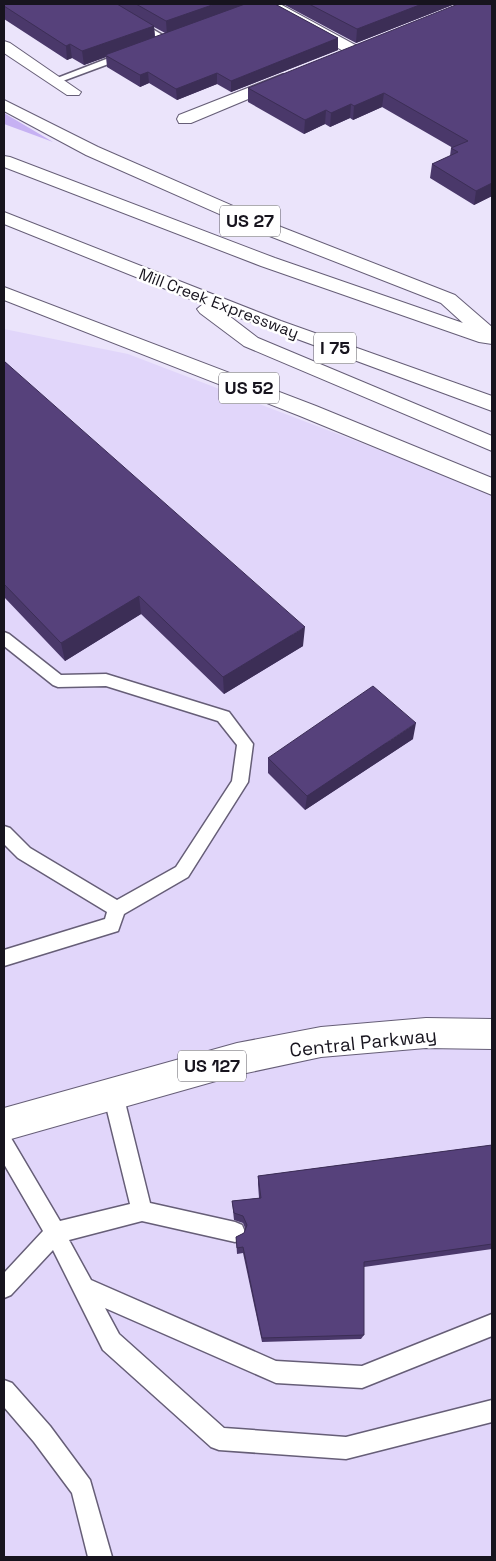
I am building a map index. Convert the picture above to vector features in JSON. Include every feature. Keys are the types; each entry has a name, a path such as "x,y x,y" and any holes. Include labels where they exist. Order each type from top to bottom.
{"main road":[{"path":"264,5 353,50"},
{"path":"335,58 371,43"},
{"path":"4,46 73,92"},
{"path":"184,119 300,72"},
{"name":"US 27","path":"4,105 92,151 274,231 448,299 492,339"},
{"path":"4,161 268,262 492,339"},
{"name":"Mill Creek Expressway","path":"4,218 274,326 492,404"},
{"path":"180,289 251,342 492,444"},
{"name":"US 52","path":"4,293 308,411 492,488"},
{"name":"Central Parkway","path":"4,1125 237,1059 320,1042 426,1033 492,1034"}],"lane":[{"path":"104,4 166,40"},
{"path":"57,80 139,50"},
{"path":"4,638 58,681 106,680 223,716 245,744 240,782 182,872 117,909 112,925 4,958"},
{"path":"4,833 24,853 117,909"},
{"path":"113,1094 142,1211"},
{"path":"4,1145 55,1233 111,1342 219,1439 346,1448 492,1411"},
{"path":"4,1288 55,1233 142,1211 235,1232"},
{"path":"84,1288 276,1372 362,1377 492,1325"},
{"path":"4,1391 42,1434 82,1488 100,1557"}],"shaded area":[{"path":"4,113 53,142 4,124"},
{"path":"4,329 128,354 492,493 492,1557 4,1557"}],"building":[{"path":"4,4 117,4 154,26 82,51 70,44 66,46 4,6"},
{"path":"136,4 215,4 166,21"},
{"path":"245,4 275,4 338,38 231,81 217,73 176,89 148,72 140,75 105,55"},
{"path":"309,4 422,4 357,29"},
{"path":"458,4 492,4 492,183 476,191 432,164 458,152 451,148 468,141 384,93 354,106 351,104 331,113 326,110 305,120 248,88"},
{"path":"4,361 305,627 223,677 139,596 61,643 4,584"},
{"path":"373,686 416,723 307,796 268,758"},
{"path":"492,1145 492,1244 364,1262 364,1335 262,1338 243,1247 237,1248 236,1237 244,1233 247,1225 243,1216 234,1213 232,1201 261,1198 258,1176"}]}
